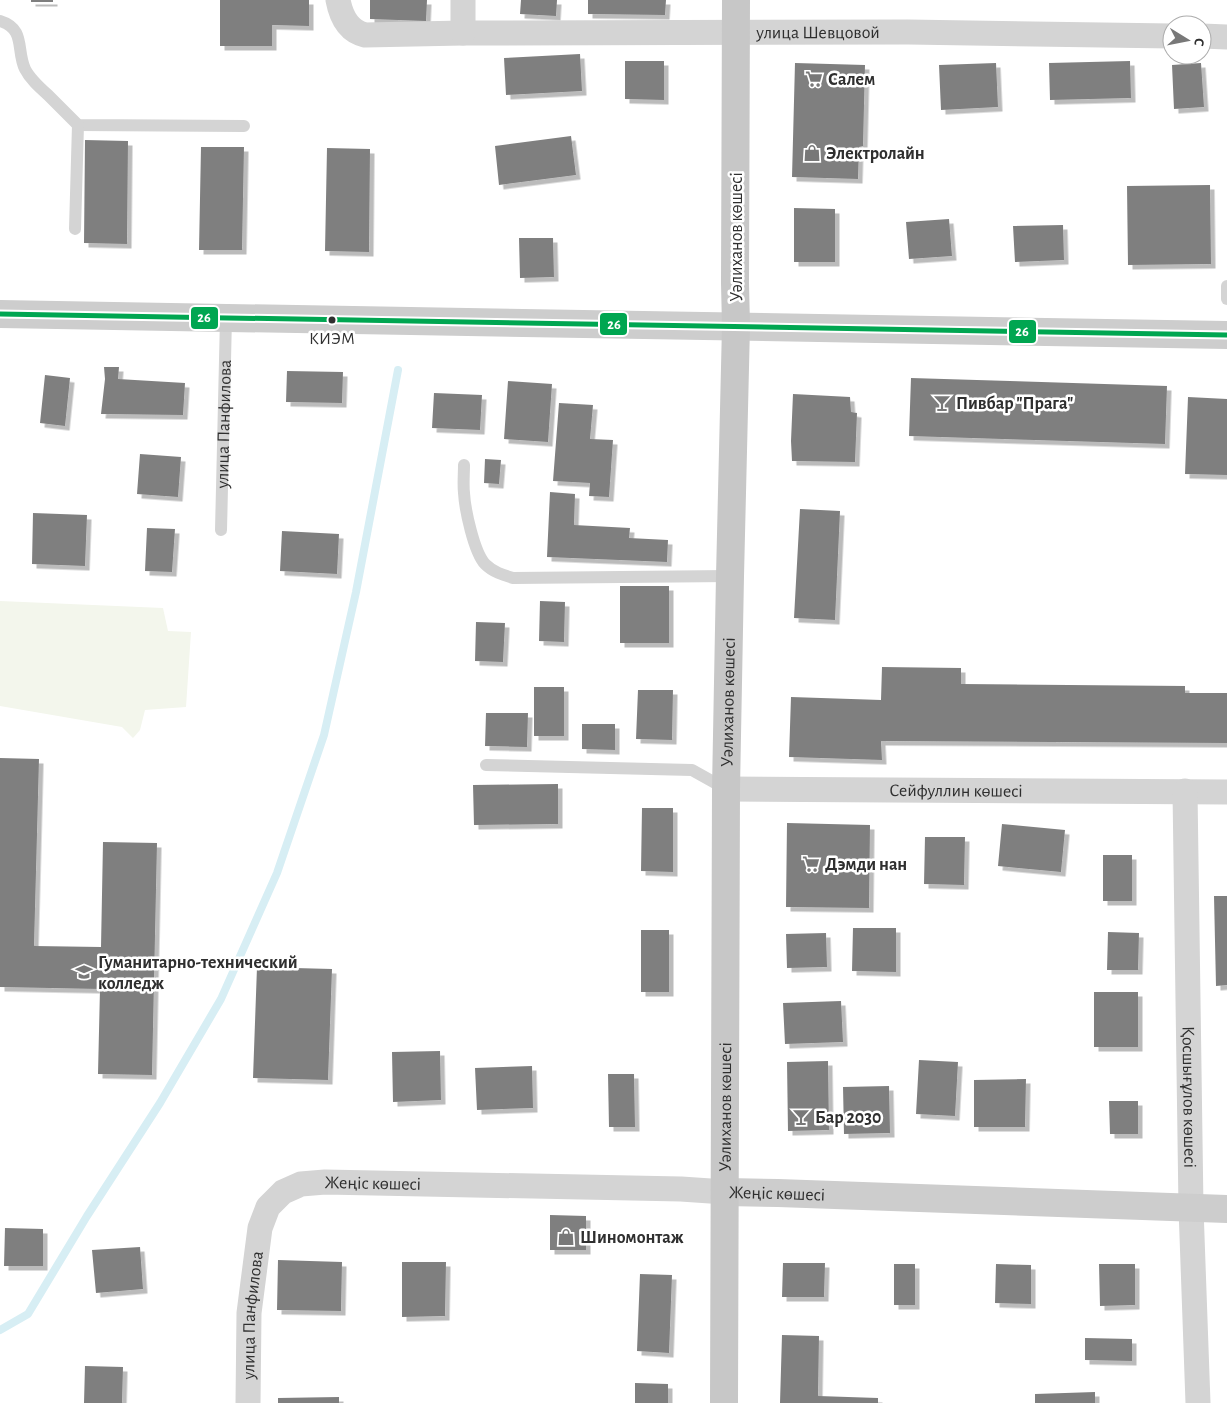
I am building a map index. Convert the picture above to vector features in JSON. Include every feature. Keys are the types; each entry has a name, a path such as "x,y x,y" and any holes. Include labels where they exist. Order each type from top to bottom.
{"main road":[{"name":"Уәлиханов көшесі","path":"724,1403 726,789 736,326 736,0"},
{"path":"0,314 1227,335"},
{"name":"Жеңіс көшесі","path":"724,1192 1227,1209"}],"street":[{"name":"улица Шевцовой","path":"338,0 346,23 357,33 365,35 908,32 1162,36"},
{"path":"463,0 463,33"},
{"path":"1212,36 1227,37"},
{"name":"Сейфуллин көшесі","path":"726,789 1227,792"},
{"name":"Қосшығұлов көшесі","path":"1184,791 1191,1208 1198,1403"},
{"name":"Жеңіс көшесі","path":"260,1228 268,1207 283,1192 301,1184 325,1182 681,1189 724,1192"},
{"name":"улица Панфилова","path":"248,1403 249,1313 260,1228"}],"lane":[{"path":"0,21 13,28 19,39 22,61 32,80 78,125 244,126"},
{"path":"75,229 78,125"},
{"path":"1227,286 1227,299"},
{"name":"улица Панфилова","path":"221,530 226,318"},
{"path":"464,465 464,495 477,552 486,565 498,574 513,578 730,576"},
{"path":"486,765 692,770 726,789"}],"shaded area":[{"path":"0,601 163,608 168,631 191,632 186,707 145,710 140,730 133,738 122,727 0,706"}],"building":[{"path":"31,0 53,0 53,2 31,2"},
{"path":"220,0 309,0 309,26 272,25 272,46 220,46"},
{"path":"370,0 427,0 426,21 370,19"},
{"path":"521,0 557,0 556,16 520,14"},
{"path":"588,0 666,0 665,15 588,14"},
{"path":"580,54 582,91 506,95 504,58"},
{"path":"625,61 664,61 664,100 625,99"},
{"path":"1130,61 1131,98 1050,100 1049,63"},
{"path":"795,63 865,65 863,146 859,147 858,179 792,177"},
{"path":"996,63 998,107 941,110 939,65"},
{"path":"1172,65 1201,65 1204,107 1174,109"},
{"path":"571,136 576,175 499,185 495,146"},
{"path":"85,140 128,141 127,244 84,243"},
{"path":"201,147 244,147 242,250 199,250"},
{"path":"327,148 370,149 369,252 325,251"},
{"path":"1210,185 1211,264 1128,265 1127,186"},
{"path":"794,208 835,209 835,262 794,262"},
{"path":"949,219 952,256 909,259 906,222"},
{"path":"1063,225 1064,260 1015,262 1013,226"},
{"path":"519,238 553,238 554,277 520,278"},
{"path":"104,367 119,367 118,379 185,383 183,415 101,414 105,379"},
{"path":"287,371 343,372 342,403 286,402"},
{"path":"45,375 70,378 65,426 40,423"},
{"path":"911,378 1167,386 1165,444 909,436"},
{"path":"508,381 552,384 548,442 504,439"},
{"path":"434,393 482,395 480,430 432,428"},
{"path":"793,394 850,397 851,412 857,413 855,462 792,461"},
{"path":"1188,397 1227,399 1227,475 1185,474"},
{"path":"559,403 593,405 590,439 613,440 609,497 589,496 590,483 553,481"},
{"path":"140,454 181,457 178,497 137,494"},
{"path":"485,459 501,460 499,484 484,483"},
{"path":"550,492 575,494 574,525 630,528 629,538 668,540 667,562 547,557"},
{"path":"800,509 840,511 835,620 794,618"},
{"path":"33,513 87,515 85,566 32,564"},
{"path":"147,528 175,529 172,572 145,571"},
{"path":"282,531 339,534 337,574 280,571"},
{"path":"620,586 669,586 669,643 620,643"},
{"path":"540,601 565,602 564,642 539,641"},
{"path":"476,622 505,623 503,662 475,661"},
{"path":"882,667 961,668 961,684 1185,686 1185,693 1227,693 1227,743 881,741 882,760 789,757 791,697 881,700"},
{"path":"534,687 564,687 564,736 534,736"},
{"path":"638,690 673,690 672,740 636,739"},
{"path":"486,713 528,713 527,747 485,746"},
{"path":"582,724 615,724 615,750 582,749"},
{"path":"0,758 39,759 34,946 101,947 103,842 157,843 152,1075 98,1074 100,989 0,987"},
{"path":"558,784 558,824 474,825 473,785"},
{"path":"642,808 673,808 673,872 641,871"},
{"path":"787,823 870,825 869,908 786,907"},
{"path":"1002,824 1065,830 1061,872 998,866"},
{"path":"925,837 965,837 964,885 924,884"},
{"path":"1103,855 1132,855 1132,901 1103,901"},
{"path":"1214,896 1227,896 1227,985 1216,986"},
{"path":"853,928 896,928 896,972 852,971"},
{"path":"641,930 669,930 669,992 641,992"},
{"path":"1108,932 1139,933 1138,970 1107,970"},
{"path":"826,933 827,967 787,968 786,934"},
{"path":"257,967 332,969 328,1080 253,1078"},
{"path":"1094,992 1138,992 1138,1047 1094,1047"},
{"path":"841,1001 843,1042 785,1044 783,1003"},
{"path":"440,1051 441,1100 393,1102 392,1052"},
{"path":"919,1060 958,1062 955,1116 916,1114"},
{"path":"828,1061 829,1130 788,1131 787,1062"},
{"path":"532,1066 533,1108 477,1110 475,1068"},
{"path":"608,1074 634,1074 635,1127 609,1127"},
{"path":"1026,1079 1025,1127 974,1127 974,1080"},
{"path":"889,1086 890,1133 844,1134 843,1087"},
{"path":"1109,1101 1138,1101 1138,1134 1110,1134"},
{"path":"550,1215 586,1216 586,1250 550,1250"},
{"path":"5,1228 43,1229 43,1266 4,1266"},
{"path":"140,1247 143,1289 96,1293 92,1250"},
{"path":"278,1260 342,1262 341,1311 277,1310"},
{"path":"402,1262 446,1262 445,1316 402,1317"},
{"path":"783,1263 825,1263 824,1297 782,1297"},
{"path":"894,1264 915,1264 915,1305 894,1305"},
{"path":"996,1264 1031,1265 1031,1304 995,1303"},
{"path":"1099,1264 1135,1264 1135,1305 1100,1306"},
{"path":"640,1274 672,1275 669,1353 637,1351"},
{"path":"782,1335 819,1336 818,1396 878,1398 878,1403 780,1403"},
{"path":"1085,1338 1132,1339 1132,1361 1085,1360"},
{"path":"85,1366 123,1367 122,1403 84,1403"},
{"path":"635,1383 668,1384 668,1403 635,1403"},
{"path":"1095,1392 1095,1403 1035,1403 1035,1394"},
{"path":"339,1397 339,1403 278,1403 278,1398"}],"waterway":[{"path":"0,1330 28,1314 87,1216 160,1103 221,999 277,873 324,735 356,592 398,370"}],"transit line":[{"name":"26","path":"0,314 1227,335"}],"place":[{"name":"Салем","path":"814,79"},
{"name":"Электролайн","path":"812,153"},
{"name":"КИЭМ","path":"332,320"},
{"name":"Пивбар \"Прага\"","path":"942,403"},
{"name":"Дэмди нан","path":"811,864"},
{"name":"Гуманитарно-технический колледж","path":"84,972"},
{"name":"Бар 2030","path":"801,1117"},
{"name":"Шиномонтаж","path":"566,1237"}]}
